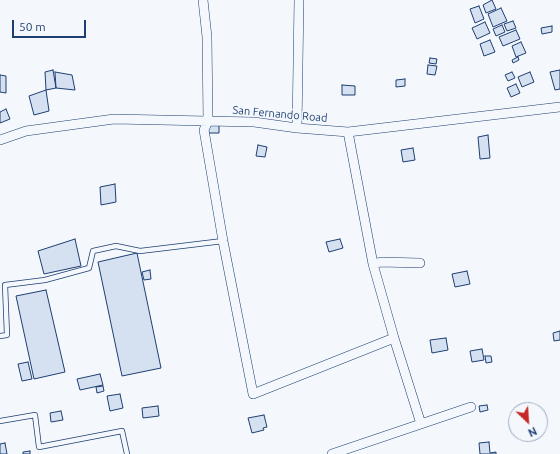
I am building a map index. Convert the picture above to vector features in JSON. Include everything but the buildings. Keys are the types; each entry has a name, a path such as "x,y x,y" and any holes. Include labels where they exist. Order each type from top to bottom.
{"street":[{"path":"203,0 207,37 208,121 204,130 223,241 253,394 394,338"},
{"path":"297,128 299,0"},
{"name":"San Fernando Road","path":"0,140 26,131 114,119 254,122 297,128 348,132 560,107"},
{"path":"348,132 373,264 421,424"},
{"path":"373,264 382,262 420,263"},
{"path":"332,454 471,407"}],"lane":[{"path":"0,336 7,335 5,285 45,280 89,268 93,251 116,246 140,251 223,241"},
{"path":"0,421 35,415 39,447 122,431 127,454"}]}
